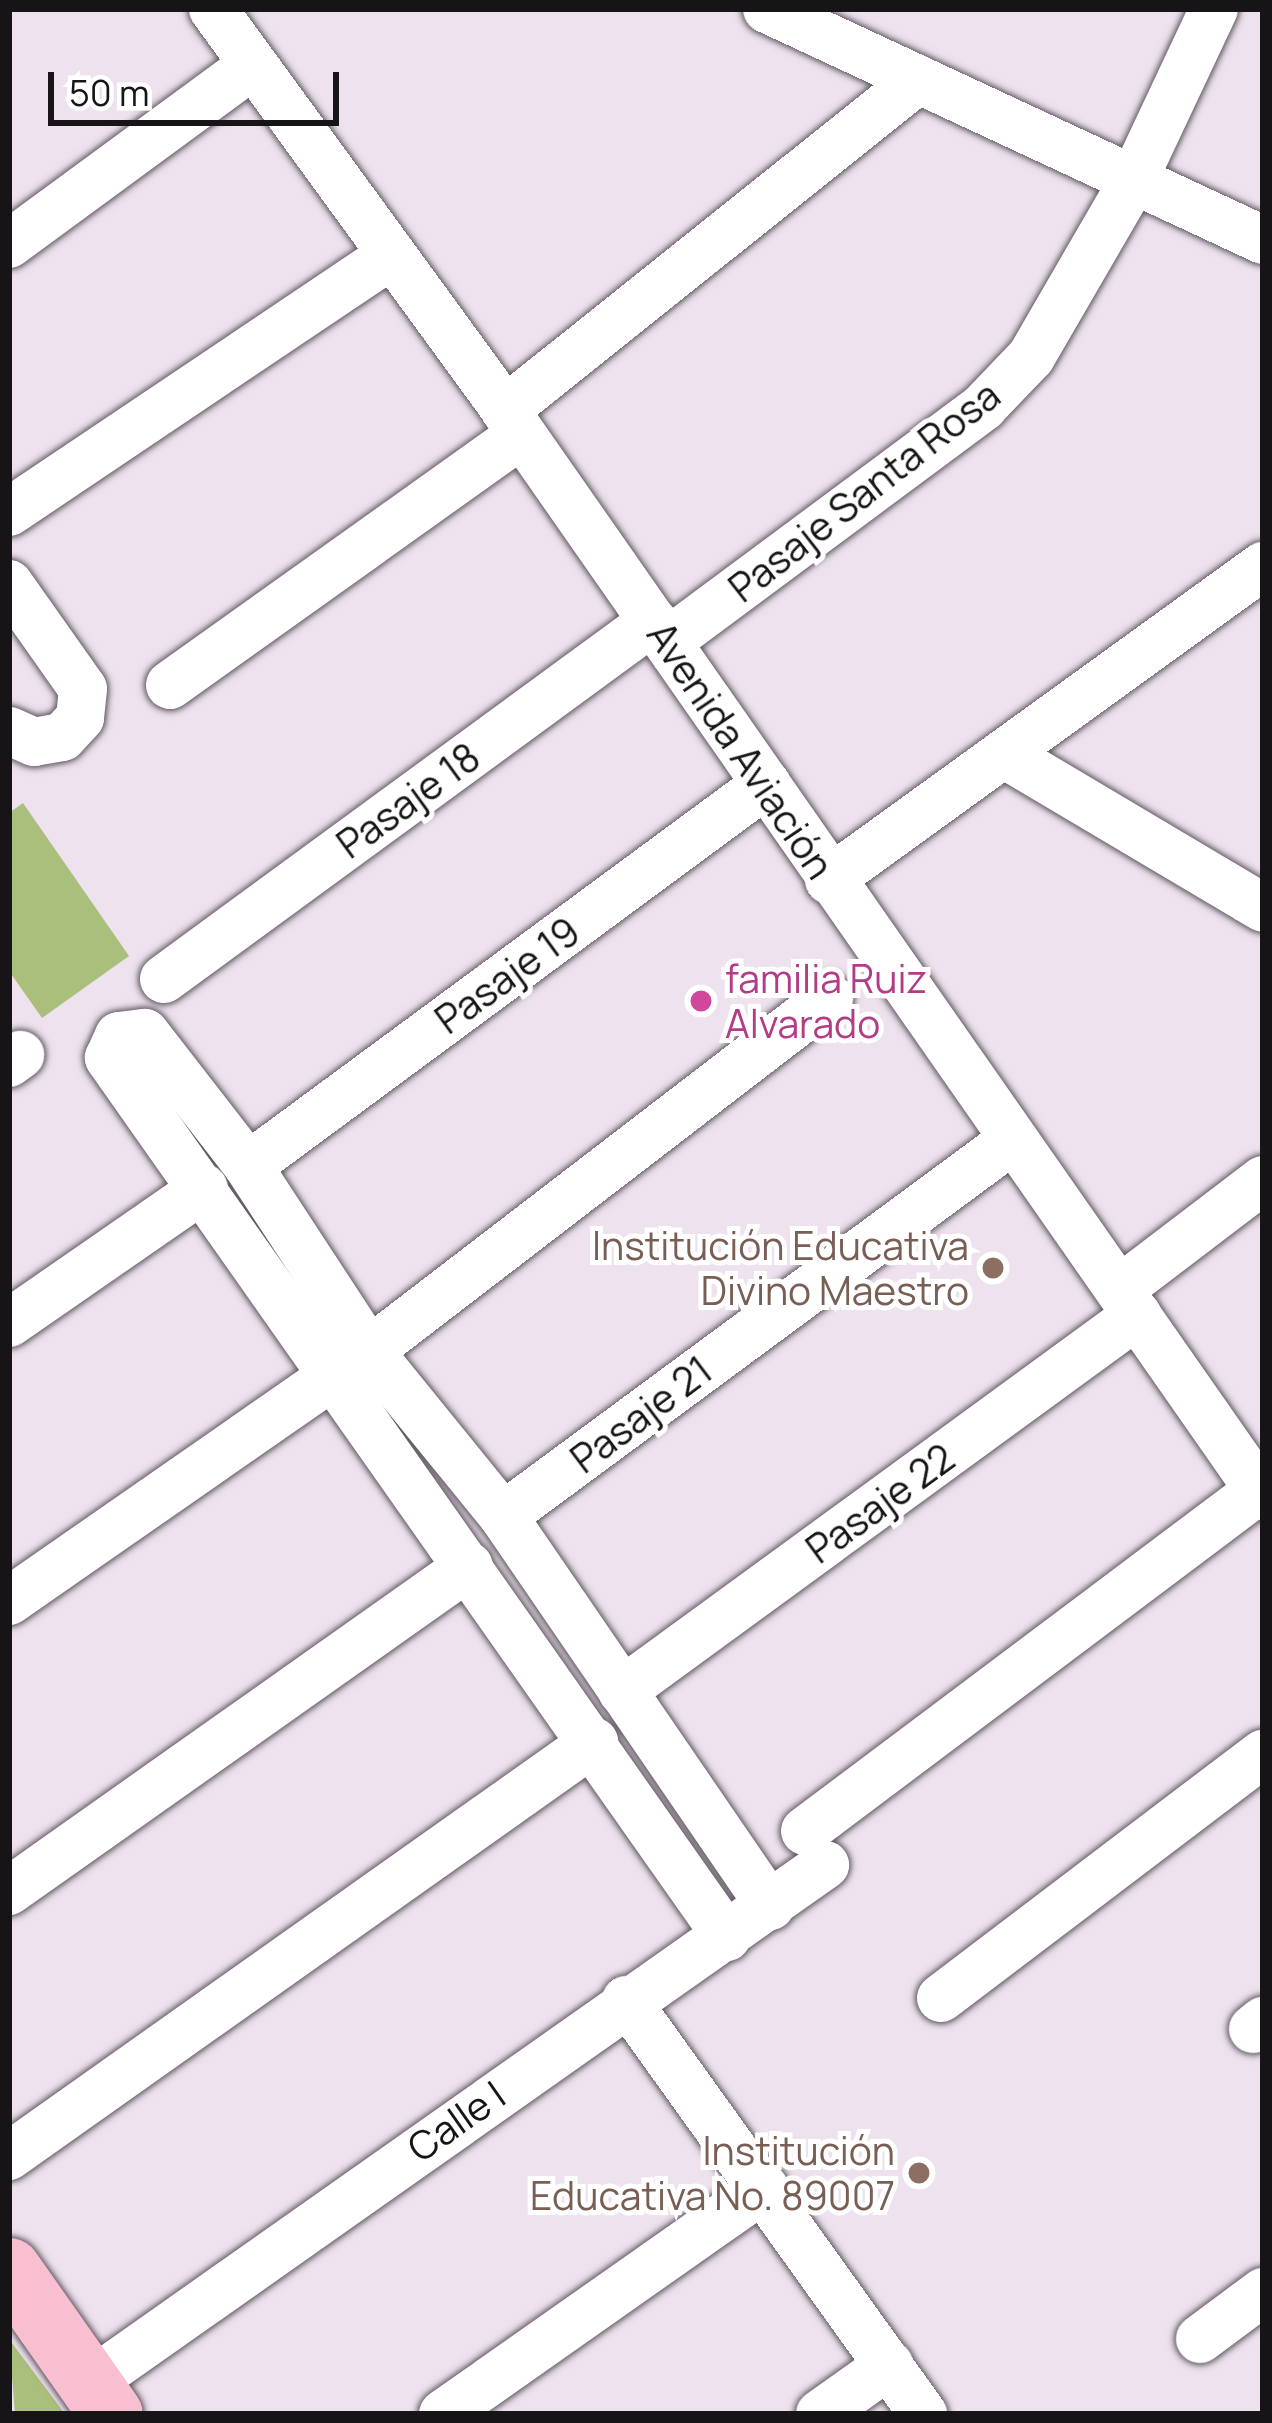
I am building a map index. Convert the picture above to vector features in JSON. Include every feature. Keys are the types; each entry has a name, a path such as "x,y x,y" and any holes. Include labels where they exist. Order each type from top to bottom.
{"main road":[{"path":"9,2269 101,2398"}],"street":[{"name":"Avenida Aviación","path":"213,9 513,422 1010,1141 1261,1493"},
{"path":"767,9 1263,240"},
{"name":"Pasaje Santa Rosa","path":"660,632 982,407 1031,357 1133,182 1214,9"},
{"path":"9,244 254,65"},
{"path":"170,686 513,422 918,80"},
{"path":"9,512 390,256"},
{"path":"830,880 1263,566"},
{"path":"9,584 83,689 80,718 62,737 34,742 9,731"},
{"name":"Pasaje 18","path":"164,979 660,632"},
{"path":"1004,754 1263,908"},
{"name":"Pasaje 19","path":"248,1166 766,784"},
{"path":"9,1601 369,1351 829,998"},
{"path":"727,1937 469,1566 328,1378 204,1188 109,1058 119,1036 145,1033 248,1166 369,1351 503,1516 770,1906"},
{"name":"Pasaje 21","path":"503,1516 1010,1141"},
{"name":"Pasaje 22","path":"622,1691 1129,1302 1263,1180"},
{"path":"9,1323 204,1188"},
{"name":"Calle I","path":"101,2398 626,2000 770,1906 815,1848 1261,1493"},
{"path":"9,1891 469,1566"},
{"path":"9,2156 594,1742"},
{"path":"941,1998 1263,1754"},
{"path":"626,2000 923,2414"},
{"path":"443,2414 765,2188"},
{"path":"1200,2338 1263,2292"},
{"path":"820,2414 889,2365"}],"green space":[{"path":"23,803 129,956 42,1018 9,971 9,813"},
{"path":"9,2339 65,2414 15,2414"}],"place":[{"name":"familia Ruiz Alvarado","path":"701,1001"},
{"name":"Institución Educativa Divino Maestro","path":"993,1268"},
{"name":"Institución Educativa No. 89007","path":"919,2173"}]}
